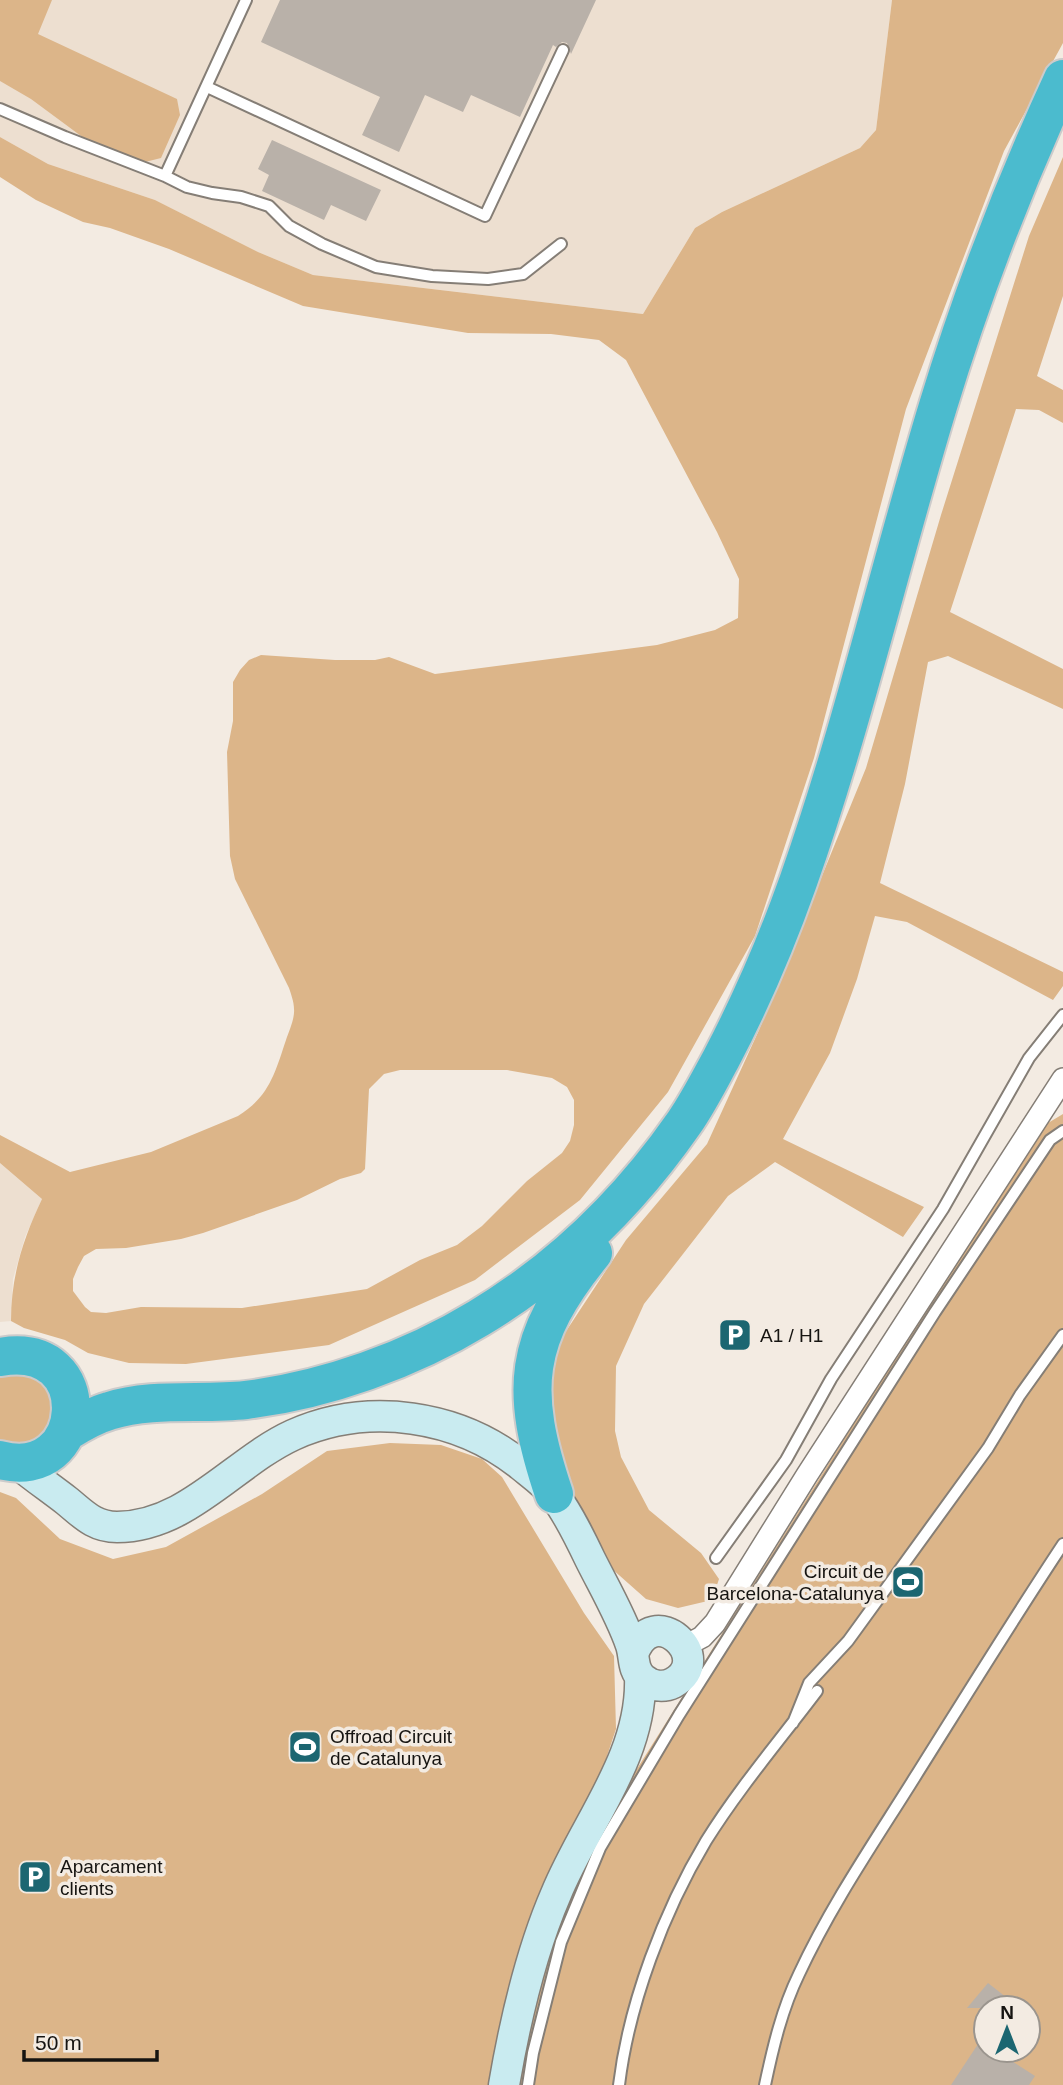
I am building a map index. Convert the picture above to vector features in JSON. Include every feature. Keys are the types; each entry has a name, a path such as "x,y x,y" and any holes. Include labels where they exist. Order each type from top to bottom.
{"highway":[{"path":"554,1494 541,1457 533,1403 532,1372 539,1342 567,1286 630,1203 708,1084 748,1008 782,927 830,790 939,403 1013,193 1063,79"},
{"path":"4,1460 37,1460 64,1436 107,1411 165,1402 244,1400 282,1394 370,1369 436,1342 480,1318 559,1263 598,1228 652,1168"},
{"path":"0,1357 29,1355 46,1362 60,1374 69,1389 72,1405 64,1436"},
{"path":"60,1374 103,1391 165,1402"}],"street":[{"path":"685,1646 702,1637 715,1623 807,1475 1063,1079"},
{"path":"4,1460 70,1503 88,1519 102,1525 119,1527 159,1519 224,1481 260,1454 293,1435 369,1416 403,1417 440,1423 470,1433 508,1454 554,1494 607,1593 636,1627 646,1681 660,1686 675,1682"},
{"path":"64,1436 70,1503"},
{"path":"504,2085 527,1984 555,1895 620,1767 685,1670 685,1646 680,1639 666,1632 641,1655 641,1699 620,1767"}],"lane":[{"path":"165,176 246,0"},
{"path":"207,87 485,216 563,50"},
{"path":"0,109 187,187 241,197 269,206 289,226 322,244 376,267 432,276 488,279 523,274 561,244"},
{"path":"716,1558 786,1460 831,1379 943,1209 1029,1058 1063,1015"},
{"path":"528,2085 533,2053 561,1942 600,1848 679,1716 935,1312 1050,1140 1063,1131"},
{"path":"793,1723 809,1683 848,1641 988,1448 1020,1395 1062,1337"},
{"path":"786,1460 807,1475"},
{"path":"765,2085 773,2045 785,2010 798,1975 818,1937 862,1861 1063,1544"},
{"path":"619,2085 640,1993 670,1913 707,1840 817,1691"},
{"path":"640,1993 655,1984"}],"shaded area":[{"path":"0,0 892,0 876,130 860,148 722,212 695,228 643,314 313,275 258,252 155,200 48,164 0,137"},
{"path":"0,0 52,0 38,34 177,99 180,115 161,158 137,164 100,150 31,99 0,81"},
{"path":"892,0 1063,0 1063,43 1004,151 906,409 814,758 755,936 668,1092 580,1200 475,1280 329,1345 186,1364 129,1363 88,1353 65,1340 24,1328 11,1321 19,1258 42,1199 0,1163 0,1135 70,1172 151,1152 249,1109 264,1092 278,1063 293,1020 293,1001 235,879 230,856 227,752 233,721 233,682 249,660 261,655 335,660 375,660 389,657 435,674 657,645 715,630 738,618 739,579 626,360 599,340 551,334 468,333 303,306 169,249 110,228 83,222 36,200 0,177 0,137 48,164 155,200 258,252 313,275 643,314 695,228 722,212 860,148 876,130","holes":["400,1070 507,1070 552,1078 567,1087 574,1100 574,1125 570,1141 562,1153 527,1181 482,1226 457,1245 420,1260 367,1289 242,1308 141,1307 106,1313 91,1312 73,1291 73,1279 84,1256 96,1249 126,1248 203,1233 297,1200 340,1179 361,1173 365,1169 369,1089 384,1074"]},
{"path":"1063,157 1063,296 1037,376 1063,390 1063,423 1039,410 1016,409 950,612 1063,669 1063,709 948,656 928,662 905,784 880,883 1063,972 1063,986 1053,1000 907,922 875,916 857,979 830,1053 783,1139 924,1207 903,1237 775,1162 728,1196 644,1304 616,1366 615,1431 621,1457 649,1510 701,1553 719,1579 712,1600 678,1608 646,1599 611,1568 581,1519 549,1431 553,1351 626,1240 707,1144 759,1030 866,768 941,515 1029,236"},
{"path":"1063,1114 1063,2085 0,2085 0,1492 16,1498 60,1539 113,1559 166,1547 262,1494 327,1451 390,1443 441,1445 482,1459 502,1477 584,1613 614,1656 616,1729 604,1765 630,1780 885,1374 1048,1123"},
{"path":"0,1163 42,1199 25,1237 13,1279 11,1321 0,1322"},
{"path":"19,1367 55,1388 47,1442 0,1449 0,1371"}],"building":[{"path":"280,0 596,0 571,54 567,43 562,42 556,47 553,45 520,117 471,95 463,112 425,95 399,152 362,135 380,97 261,42"},
{"path":"272,140 381,190 366,221 331,205 324,220 262,191 269,175 258,169"},
{"path":"988,1983 1002,1994 979,1994"},
{"path":"972,2053 972,2064 1017,2064 1035,2076 1029,2085 951,2085"}],"place":[{"name":"A1 / H1","path":"735,1335"},
{"name":"Circuit de Barcelona-Catalunya","path":"908,1582"},
{"name":"Offroad Circuit de Catalunya","path":"305,1747"},
{"name":"Aparcament clients","path":"35,1877"}]}
